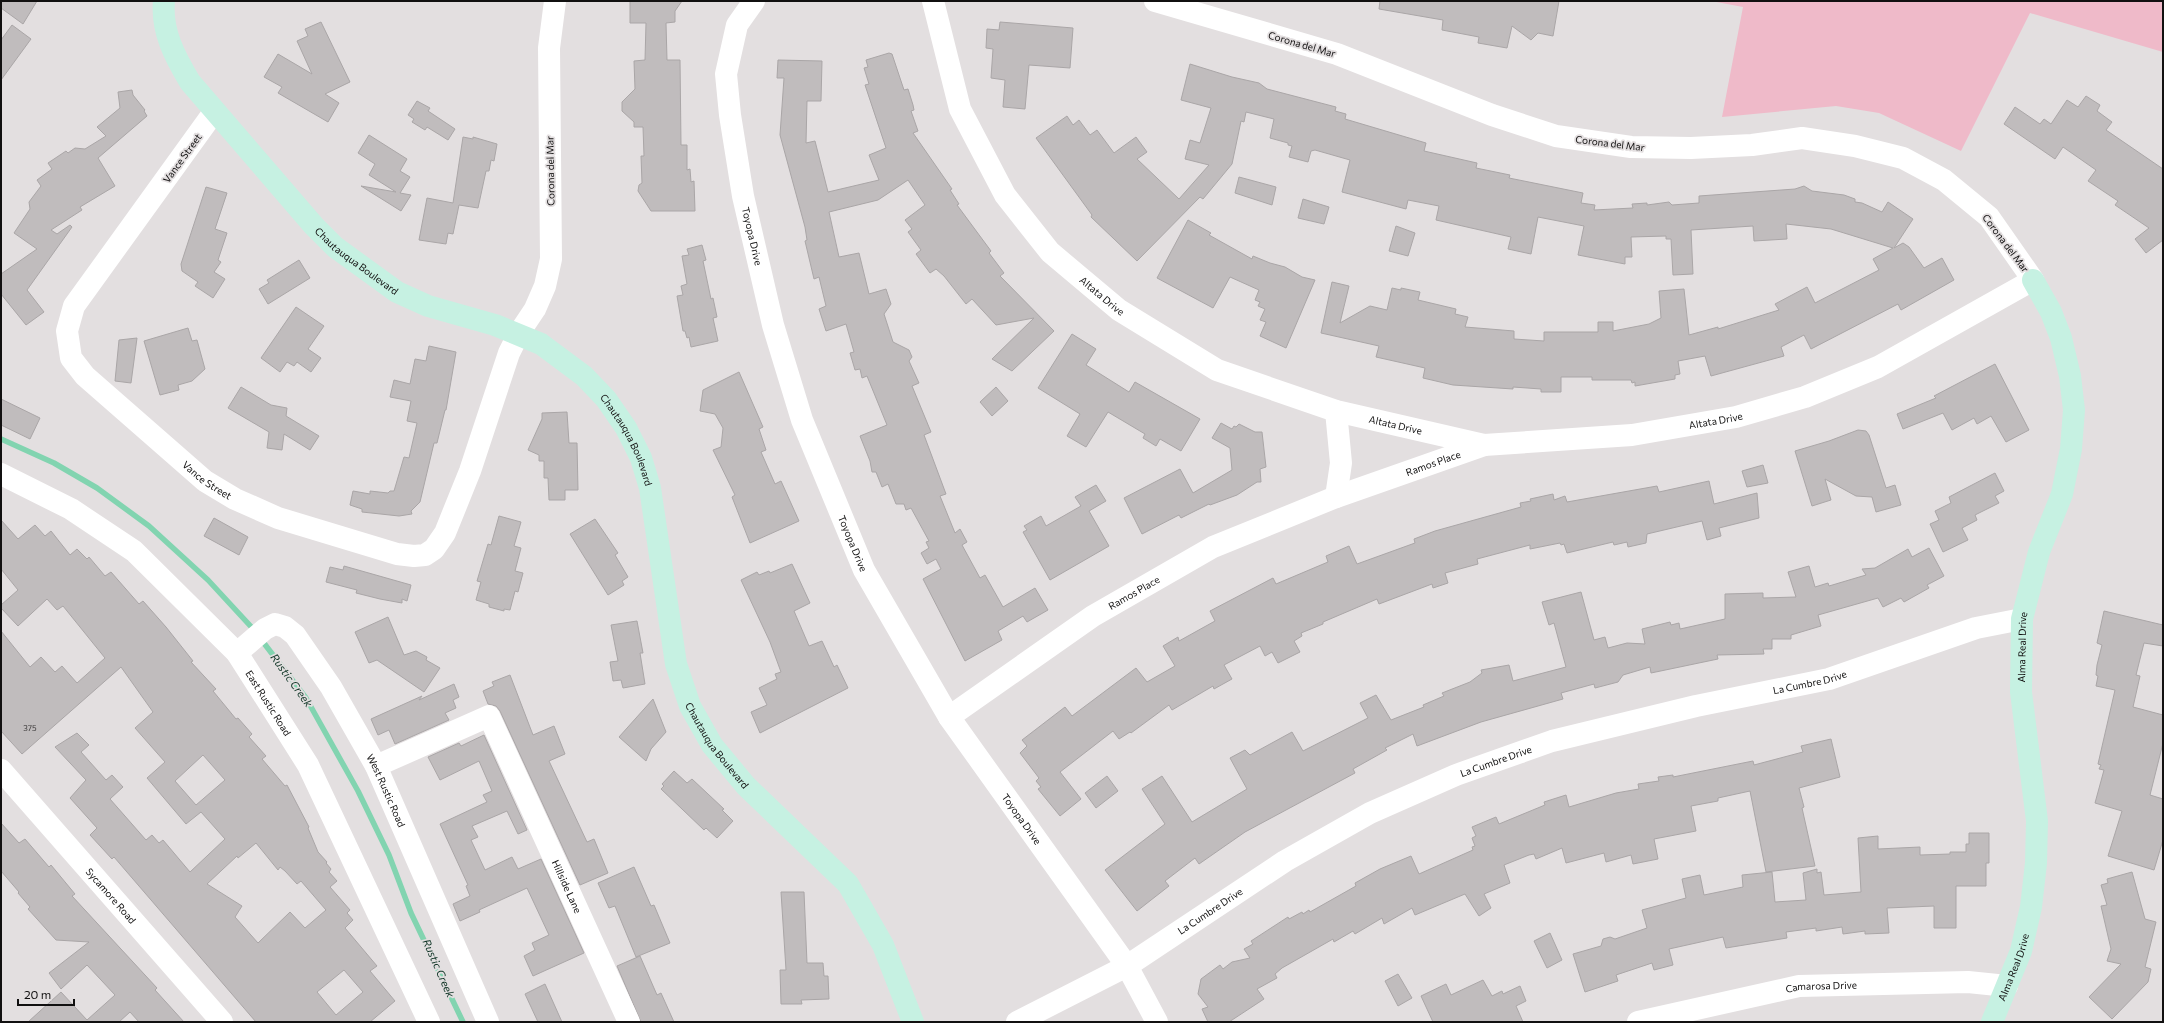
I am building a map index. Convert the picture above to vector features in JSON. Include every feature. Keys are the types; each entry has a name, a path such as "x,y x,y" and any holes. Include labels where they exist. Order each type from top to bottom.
{"street":[{"name":"Chautauqua Boulevard","path":"164,1 164,20 175,58 190,82 214,112 291,197 314,226 335,247 365,271 397,292 428,306 495,324 519,333 541,344 584,376 606,399 626,428 641,458 650,488 676,664 690,706 712,745 746,786 848,884 883,945 913,1022"},
{"name":"Corona del Mar","path":"519,333 535,309 545,286 551,259 549,48 555,1"},
{"name":"Toyopa Drive","path":"754,1 737,25 726,74 730,115 743,196 773,325 802,420 864,570 949,718 1127,966 1156,1022"},
{"name":"Altata Drive","path":"933,1 960,109 1005,195 1050,252 1119,310 1217,370 1336,411 1484,445 1632,435 1736,417 1805,397 1878,367 2033,280"},
{"name":"Corona del Mar","path":"1155,1 1337,54 1492,114 1556,136 1631,147 1684,148 1752,145 1802,138 1855,146 1903,158 1944,180 1988,216 2033,280"},
{"name":"Vance Street","path":"214,112 74,306 67,331 71,358 84,376 205,481 236,499 278,518 397,554 414,556 426,555 434,549 445,533 470,471 505,362 519,333"},
{"name":"Alma Real Drive","path":"1992,1022 2021,950 2031,907 2036,864 2037,821 2021,692 2022,619 2039,552 2062,494 2071,449 2074,410 2070,376 2060,338 2051,312 2033,280"},
{"path":"1336,411 1341,463 1336,497"},
{"name":"Ramos Place","path":"949,718 1093,616 1213,547 1336,497 1484,445"},
{"name":"East Rustic Road","path":"1,474 71,510 134,551 242,648 308,765 429,1022"},
{"name":"La Cumbre Drive","path":"1017,1022 1127,966 1285,860 1370,813 1456,775 1552,741 1696,706 1829,678 1976,628 2022,619"},
{"name":"West Rustic Road","path":"242,648 265,629 275,624 285,627 295,635 332,687 376,766 488,1022"},
{"name":"Hillside Lane","path":"376,766 489,716 629,1022"},
{"name":"Sycamore Road","path":"1,770 222,1022"},
{"name":"Camarosa Drive","path":"1638,1022 1799,986 1968,982 2007,986"}],"shaded area":[{"path":"1711,1 2163,1 2163,52 2030,13 1961,151 1879,113 1836,106 1722,117 1743,7"}],"building":[{"path":"1,1 37,1 23,24 1,8"},
{"path":"630,1 682,1 675,11 675,22 666,23 667,60 680,60 681,145 687,145 687,170 690,169 691,182 694,181 695,211 651,211 638,191 639,185 642,183 641,156 644,156 643,127 634,127 634,122 622,111 622,102 635,89 634,61 645,60 646,23 630,23"},
{"path":"1380,1 1559,1 1553,36 1538,33 1531,40 1512,26 1507,48 1478,43 1479,37 1442,30 1443,20 1379,9"},
{"path":"321,22 350,82 325,94 339,103 328,122 278,93 282,87 264,77 278,54 312,74 297,41 308,36 305,29"},
{"path":"1000,22 1073,28 1070,68 1029,65 1025,109 1003,107 1005,80 991,78 993,49 986,48 987,29 999,30"},
{"path":"12,25 31,39 1,80 1,40"},
{"path":"889,53 892,54 904,90 908,89 913,105 914,110 911,111 918,131 913,133 952,189 950,190 959,204 957,205 991,251 989,253 1004,273 1000,276 1054,331 1012,371 992,359 1034,318 996,325 972,299 966,304 944,276 936,269 930,273 916,254 921,250 908,232 912,229 905,220 925,205 908,180 878,200 829,212 839,257 859,253 869,294 886,289 891,304 884,314 893,342 909,350 912,357 909,361 919,383 912,386 931,432 924,435 946,494 940,496 955,533 960,529 967,542 962,545 980,578 985,575 1003,607 1035,588 1048,610 1027,622 1023,616 998,631 1002,640 965,661 923,579 941,569 936,559 927,564 921,553 929,548 926,542 929,541 911,508 906,510 904,504 896,504 888,484 882,487 876,472 872,472 870,461 860,436 887,425 867,376 862,378 860,369 855,370 850,353 854,352 846,324 826,331 819,309 826,306 819,277 814,279 805,241 807,240 805,227 780,135 784,78 777,78 778,60 822,61 821,101 807,101 806,143 815,141 828,192 879,180 869,155 886,148 865,85 869,84 864,68 868,67 866,60"},
{"path":"1190,64 1232,77 1259,83 1267,89 1336,107 1335,111 1346,114 1345,119 1426,143 1424,151 1477,163 1476,168 1510,175 1509,178 1583,193 1581,203 1595,205 1594,210 1633,208 1632,204 1647,203 1647,205 1669,202 1672,205 1699,203 1699,196 1795,189 1804,186 1812,191 1844,195 1855,199 1855,202 1862,203 1882,212 1888,202 1913,219 1894,248 1903,243 1909,247 1924,268 1942,258 1954,280 1901,310 1898,304 1811,349 1804,335 1781,347 1784,356 1711,376 1705,356 1678,361 1680,374 1675,375 1675,379 1635,386 1635,382 1632,383 1631,380 1592,380 1592,377 1561,377 1561,392 1541,392 1541,389 1513,387 1513,389 1453,385 1423,378 1425,368 1376,357 1379,346 1321,333 1332,282 1349,286 1340,323 1370,306 1387,310 1392,288 1401,290 1401,288 1420,292 1418,300 1456,309 1455,314 1468,317 1465,327 1514,331 1514,339 1544,341 1544,332 1598,332 1598,322 1613,322 1613,331 1649,324 1661,318 1659,291 1684,289 1689,335 1718,327 1718,329 1779,310 1775,304 1807,287 1815,303 1879,270 1873,259 1893,248 1831,229 1786,224 1787,239 1754,241 1753,226 1691,230 1693,274 1673,275 1671,239 1666,239 1666,236 1631,237 1632,257 1625,257 1625,264 1578,255 1584,226 1538,217 1531,254 1508,249 1511,237 1436,220 1439,206 1408,200 1406,209 1342,192 1350,160 1315,150 1311,151 1308,162 1289,157 1292,146 1288,145 1288,143 1270,138 1274,119 1246,112 1244,122 1241,121 1232,164 1203,199 1200,197 1137,261 1091,217 1092,215 1036,138 1067,116 1073,125 1079,120 1090,135 1097,130 1114,153 1136,137 1147,152 1137,159 1179,199 1209,165 1185,159 1190,140 1200,143 1211,108 1181,100"},
{"path":"132,90 133,95 145,110 144,111 147,116 98,158 115,186 80,207 82,210 51,230 57,234 70,225 72,227 27,290 44,312 26,325 1,294 1,274 37,249 14,233 30,209 29,202 41,186 37,180 52,169 48,163 66,151 68,153 75,148 85,149 106,136 97,127 120,108 118,92"},
{"path":"2086,96 2100,105 2097,111 2112,122 2106,130 2163,169 2163,240 2146,253 2135,239 2149,228 2115,205 2118,201 2088,181 2096,170 2063,147 2055,159 2004,124 2015,107 2040,124 2044,119 2051,124 2067,100 2078,107"},
{"path":"417,101 430,108 428,111 455,129 448,140 427,127 425,130 412,122 414,119 408,115"},
{"path":"369,135 407,159 400,171 410,177 400,193 411,195 401,211 361,186 396,192 369,175 375,164 358,153"},
{"path":"463,137 473,139 473,137 497,144 494,161 491,160 489,171 486,171 478,208 459,205 453,234 448,233 446,244 419,240 427,198 453,203"},
{"path":"1239,177 1276,187 1272,205 1235,193"},
{"path":"206,187 227,193 215,229 227,233 218,260 221,262 214,272 225,279 213,298 195,286 198,282 182,271 181,264"},
{"path":"1303,199 1329,207 1324,224 1298,218"},
{"path":"1188,220 1211,233 1209,235 1252,259 1253,256 1285,267 1302,277 1315,280 1286,348 1260,336 1266,322 1260,320 1265,309 1258,306 1260,302 1255,300 1259,290 1230,277 1213,308 1157,278"},
{"path":"1396,226 1415,233 1408,256 1389,251"},
{"path":"702,245 706,260 703,261 711,299 713,298 717,317 713,318 718,341 691,347 689,337 687,338 685,331 683,331 677,296 683,295 681,286 687,284 682,256 689,255 687,249"},
{"path":"299,260 310,278 268,304 259,289 269,283 267,280"},
{"path":"296,307 324,326 308,349 321,358 311,372 297,362 294,366 287,362 280,372 261,358"},
{"path":"188,328 192,341 197,340 205,369 192,381 178,385 179,390 160,395 144,341"},
{"path":"1072,334 1096,349 1086,365 1129,392 1135,382 1200,419 1181,451 1160,439 1156,446 1143,438 1145,434 1108,412 1086,447 1067,436 1080,414 1038,388"},
{"path":"137,338 131,383 115,381 119,340"},
{"path":"429,346 456,352 446,410 437,443 434,443 420,502 411,511 412,514 399,516 362,512 362,509 350,505 353,491 370,494 370,491 388,493 390,491 394,491 404,457 409,458 417,423 407,421 411,401 390,397 394,380 410,384 415,359 426,361"},
{"path":"1995,364 2029,430 2006,442 1991,416 1977,424 1974,418 1952,430 1943,413 1903,429 1897,414 1936,398 1934,396"},
{"path":"739,372 763,427 759,429 766,450 761,452 775,484 781,481 799,521 750,543 732,497 735,495 713,450 721,447 723,428 715,414 700,411 703,390"},
{"path":"241,387 271,405 287,408 286,416 319,436 310,450 284,434 282,450 267,448 269,432 228,408"},
{"path":"996,387 1008,401 992,416 980,402"},
{"path":"1,399 40,418 30,439 1,425"},
{"path":"567,412 569,443 577,443 578,490 565,490 565,500 549,500 548,478 544,478 544,461 539,461 539,455 528,450 542,419 542,413"},
{"path":"1221,423 1232,429 1234,426 1236,427 1239,424 1255,432 1262,432 1266,467 1260,469 1261,482 1257,482 1237,495 1210,505 1209,504 1181,518 1179,515 1142,534 1124,498 1180,469 1193,493 1232,470 1230,448 1212,438"},
{"path":"1858,430 1866,431 1869,435 1886,488 1895,485 1901,505 1876,512 1872,497 1856,496 1825,479 1831,500 1812,506 1795,451 1829,441"},
{"path":"1763,465 1768,483 1747,487 1742,471"},
{"path":"1995,473 2004,491 1995,496 1999,503 1975,515 1977,520 1962,528 1968,540 1943,552 1930,524 1939,520 1935,511 1951,503 1949,497"},
{"path":"1709,481 1714,504 1757,493 1759,518 1719,528 1721,536 1707,540 1702,521 1647,534 1646,543 1628,547 1627,542 1614,545 1613,542 1567,553 1564,544 1561,545 1560,543 1530,549 1530,545 1477,559 1478,564 1445,573 1448,583 1433,588 1432,584 1379,604 1377,599 1323,622 1323,624 1301,633 1302,636 1294,641 1300,652 1278,663 1272,652 1265,656 1260,646 1224,665 1232,679 1214,689 1213,686 1172,710 1169,705 1131,733 1130,732 1119,739 1113,731 1060,772 1081,799 1060,816 1038,789 1041,787 1036,781 1039,778 1020,753 1027,746 1022,740 1065,707 1072,716 1136,668 1147,682 1175,666 1163,646 1178,637 1179,641 1215,621 1210,611 1273,578 1276,584 1328,562 1326,556 1349,546 1357,564 1415,543 1414,539 1435,531 1521,507 1520,503 1531,501 1530,499 1553,494 1554,500 1565,496 1567,502 1657,486 1659,492"},
{"path":"1096,485 1106,501 1089,511 1109,546 1050,580 1023,532 1027,530 1024,526 1041,516 1046,526 1081,506 1075,497"},
{"path":"499,516 521,522 514,546 521,548 515,571 523,573 518,592 515,591 510,610 504,609 504,611 489,607 489,604 476,600 481,582 477,581 488,544 491,545"},
{"path":"214,518 248,537 239,555 204,536"},
{"path":"595,519 618,553 615,555 628,577 622,581 624,585 608,595 570,534"},
{"path":"1,520 18,539 35,525 45,536 51,531 70,555 77,549 87,559 89,557 105,576 111,572 139,604 143,601 193,661 191,662 216,689 213,691 236,719 238,718 252,734 249,737 266,756 262,759 285,786 287,785 309,827 308,828 318,852 327,862 326,863 331,869 329,872 337,881 330,887 350,910 347,913 353,920 345,928 377,966 370,971 395,1001 370,1022 256,1022 114,857 112,859 90,835 97,828 70,798 86,780 55,747 77,733 89,745 81,752 106,780 112,775 123,787 110,799 146,840 152,835 159,843 163,840 190,872 225,839 201,812 186,824 147,778 165,762 135,728 153,712 121,667 22,754 1,731 1,631 30,667 41,657 55,672 62,666 77,683 105,658 63,606 57,610 47,599 18,626 1,608 1,605 18,590 1,569","holes":["203,755 225,780 196,805 175,781","256,843 278,870 280,867 297,884 301,881 326,910 305,928 290,912 258,943 235,917 242,906 207,884 237,856 238,858","344,970 363,992 336,1015 317,992"]},
{"path":"1929,548 1944,576 1927,585 1929,588 1904,602 1901,598 1883,607 1878,598 1818,615 1821,626 1791,635 1791,639 1772,639 1772,649 1763,649 1764,654 1717,655 1718,659 1651,673 1650,667 1623,675 1618,682 1595,688 1594,684 1561,693 1563,699 1481,722 1417,746 1413,734 1385,748 1387,750 1353,769 1355,773 1245,832 1199,864 1195,858 1165,881 1169,886 1137,911 1105,870 1165,824 1142,789 1162,776 1192,822 1247,789 1230,758 1245,750 1250,755 1292,732 1303,751 1368,718 1360,703 1376,695 1391,720 1424,707 1423,705 1444,696 1442,693 1470,682 1482,673 1481,670 1509,665 1513,681 1566,667 1554,623 1549,625 1542,602 1581,592 1594,640 1605,637 1608,648 1627,643 1645,644 1642,629 1670,622 1671,625 1679,623 1680,629 1725,619 1725,594 1763,593 1763,598 1796,597 1788,572 1809,566 1815,587 1828,583 1829,586 1866,575 1862,569 1875,568 1908,549 1912,557"},
{"path":"792,564 810,603 794,611 809,646 822,641 834,667 837,665 848,688 760,733 751,712 767,705 759,688 777,679 775,674 781,672 770,642 741,580 757,572 759,575 769,571 770,573"},
{"path":"344,566 411,585 407,601 402,599 402,603 380,599 356,593 357,590 326,582 330,567 343,570"},
{"path":"2104,611 2163,625 2163,646 2144,643 2136,675 2140,676 2133,707 2163,715 2163,743 2150,795 2163,799 2163,840 2154,870 2108,856 2122,811 2095,803 2104,770 2099,769 2101,765 2098,764 2115,690 2096,686 2098,676 2096,675 2097,665 2102,645 2097,643"},
{"path":"388,617 404,655 416,651 427,657 426,660 440,668 424,692 377,660 369,663 355,632"},
{"path":"637,621 643,653 640,653 645,684 623,688 621,680 613,681 610,662 618,661 611,625"},
{"path":"510,675 533,735 554,726 565,754 549,761 587,842 594,839 608,873 580,885 500,711 496,706 488,704 483,691 494,686 492,682"},
{"path":"454,684 459,697 453,700 456,708 445,713 449,720 395,744 389,730 378,735 371,719 422,696 419,700"},
{"path":"653,699 666,732 651,749 646,761 619,737"},
{"path":"484,735 527,830 518,834 507,811 472,826 478,837 471,840 485,870 512,857 518,869 541,859 584,953 533,976 524,956 535,950 532,943 549,935 527,888 479,910 480,912 460,921 453,904 470,896 466,886 468,885 440,824 487,802 483,795 492,791 479,761 440,780 428,757 459,743 461,746"},
{"path":"1831,739 1840,777 1799,788 1815,866 1766,872 1750,791 1718,798 1718,801 1691,806 1696,831 1654,839 1658,859 1633,864 1631,855 1606,862 1604,853 1566,863 1562,848 1536,859 1534,854 1529,855 1504,865 1510,883 1484,894 1491,908 1479,916 1465,894 1415,915 1412,908 1384,924 1382,918 1355,934 1353,931 1334,942 1333,939 1282,968 1275,974 1277,978 1257,989 1264,999 1229,1022 1208,1022 1202,1009 1208,1007 1198,994 1201,979 1220,965 1223,969 1232,962 1250,958 1244,949 1253,944 1251,941 1288,917 1289,919 1309,910 1310,912 1356,886 1355,883 1380,869 1411,856 1419,874 1473,850 1472,847 1475,846 1472,838 1476,836 1472,827 1496,817 1499,824 1545,805 1544,802 1566,795 1569,807 1616,793 1639,789 1638,784 1659,781 1658,777 1673,775 1673,777 1753,761 1754,765 1803,752 1801,746"},
{"path":"674,771 687,783 692,779 724,809 722,810 733,821 717,838 706,828 704,830 661,789 664,786 662,784"},
{"path":"1107,776 1118,791 1096,808 1085,793"},
{"path":"1,823 19,843 25,839 49,867 51,865 75,894 72,896 157,988 155,990 184,1022 139,1022 130,1012 119,1022 28,1022 61,992 87,1020 115,995 87,965 61,989 49,973 89,942 56,940 28,909 30,907 1,871"},
{"path":"1969,833 1989,833 1989,863 1986,863 1986,886 1956,886 1956,928 1934,928 1934,906 1887,908 1889,933 1865,934 1865,931 1843,934 1842,927 1816,931 1816,928 1786,932 1787,938 1726,948 1723,937 1669,949 1673,965 1654,970 1652,963 1616,975 1618,981 1585,992 1573,954 1601,946 1603,939 1610,937 1615,939 1647,928 1642,910 1686,898 1682,879 1700,875 1704,895 1743,887 1742,875 1772,872 1775,902 1806,900 1803,873 1817,869 1817,873 1821,872 1824,895 1861,892 1858,838 1878,836 1878,849 1920,847 1920,855 1950,854 1950,852 1966,852 1966,844 1969,844"},
{"path":"634,867 651,906 654,905 670,943 636,957 615,906 609,908 598,883"},
{"path":"2132,872 2145,919 2156,922 2145,967 2151,969 2148,982 2112,1019 2089,997 2121,964 2107,961 2111,949 2101,906 2107,905 2101,885 2108,883 2107,879"},
{"path":"781,892 804,892 807,963 823,963 824,976 828,976 829,999 801,1000 802,1004 781,1004 780,970 786,970"},
{"path":"1550,933 1562,960 1547,968 1534,941"},
{"path":"640,956 657,995 661,993 674,1022 641,1022 617,966"},
{"path":"1398,974 1412,998 1398,1006 1385,981"},
{"path":"1483,980 1492,996 1502,991 1503,994 1520,986 1526,1001 1516,1006 1523,1022 1433,1022 1421,996 1446,984 1451,995"},
{"path":"545,984 562,1022 538,1022 525,994"}],"waterway":[{"name":"Rustic Creek","path":"1,439 54,463 97,488 149,526 208,580 255,631"},
{"name":"Rustic Creek","path":"260,638 306,698 358,791 389,855 411,913 463,1022"}]}
